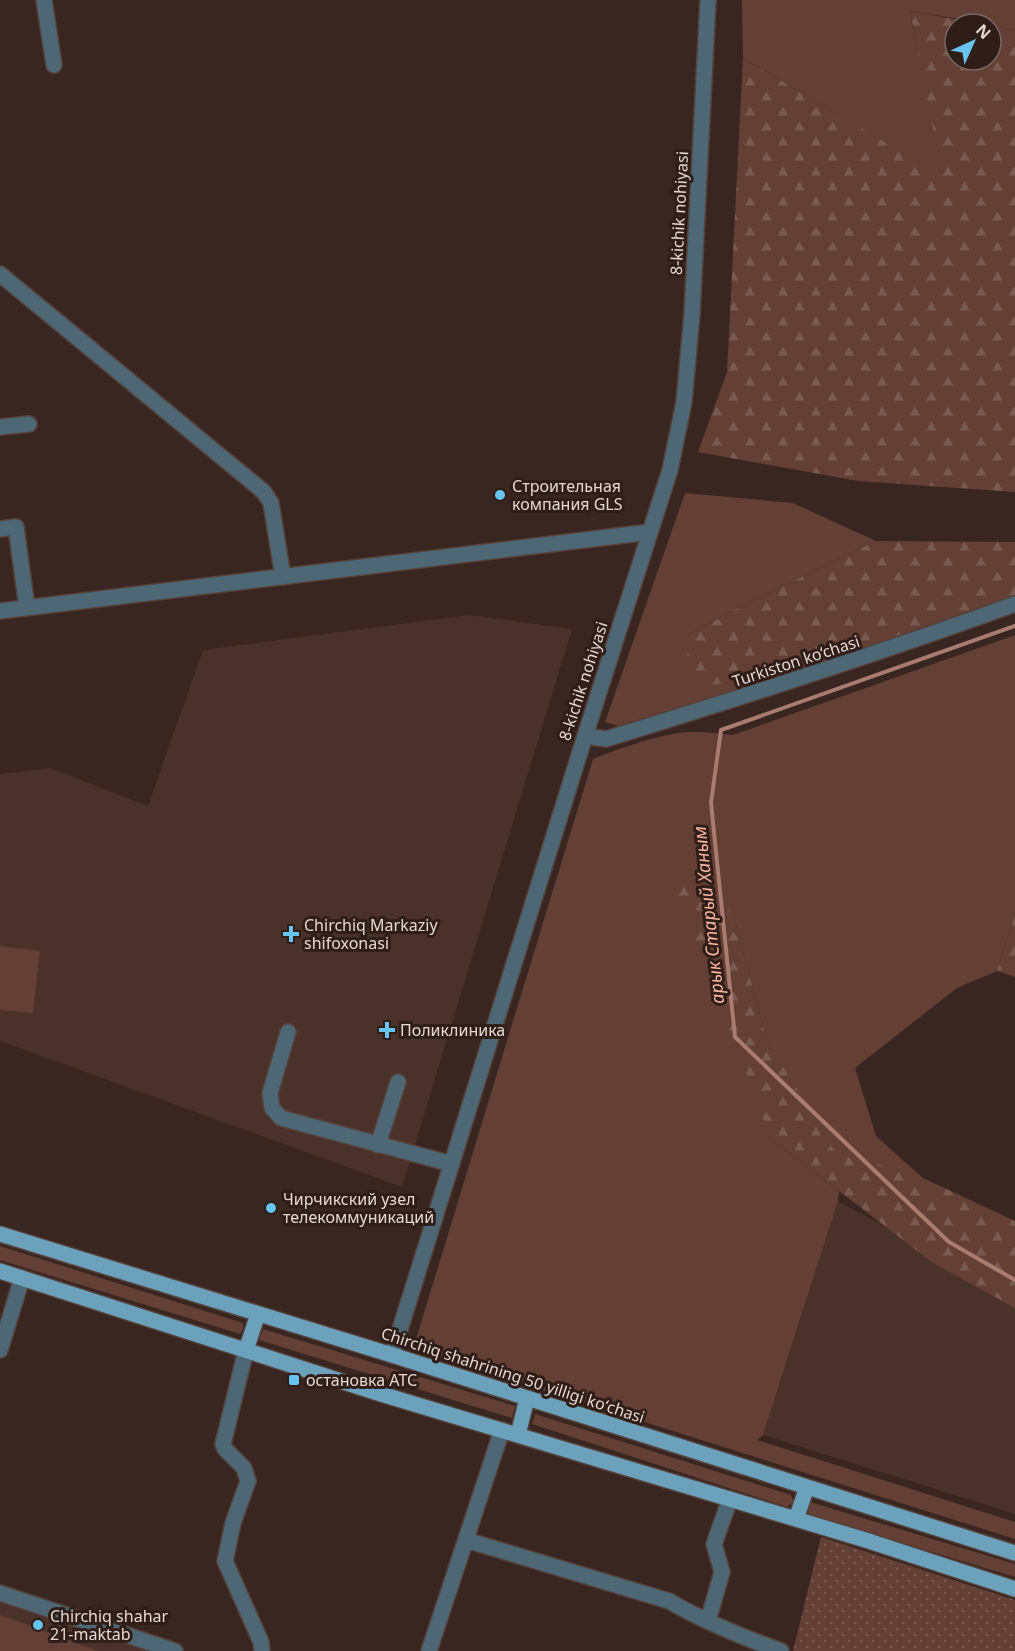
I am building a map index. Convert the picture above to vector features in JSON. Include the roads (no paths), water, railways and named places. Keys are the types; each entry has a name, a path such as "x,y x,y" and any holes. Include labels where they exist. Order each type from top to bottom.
{"main road":[{"name":"Chirchiq shahrining 50 yilligi koʻchasi","path":"0,1234 393,1355 1015,1553"},
{"path":"0,1271 246,1350 796,1519 1015,1589"},
{"path":"246,1350 258,1314"},
{"path":"518,1435 527,1398"},
{"path":"796,1519 807,1487"}],"street":[{"path":"44,0 54,65"},
{"name":"8-kichik nohiyasi","path":"393,1355 670,470 684,402 692,314 708,0"},
{"path":"0,274 264,492 271,503 283,577"},
{"path":"0,427 29,424"},
{"path":"0,529 16,527 27,608"},
{"path":"0,611 650,532"},
{"name":"Turkiston ko‘chasi","path":"585,736 606,739 728,702 906,644 1015,604"},
{"path":"288,1032 270,1093 272,1108 281,1118 452,1164"},
{"path":"378,1145 398,1082"},
{"path":"0,1350 22,1278"},
{"path":"246,1350 223,1444 244,1468 248,1481 233,1523 225,1561 261,1642 262,1651"},
{"path":"429,1651 502,1430"},
{"path":"708,1621 722,1572 714,1544 730,1499"},
{"path":"466,1539 669,1601 735,1635 781,1651"},
{"path":"0,1593 175,1651"}],"waterway":[{"name":"арык Старый Ханым","path":"1015,626 721,730 711,803 735,1037 949,1242 1015,1280"}],"place":[{"name":"Строительная компания GLS","path":"500,495"},
{"name":"Chirchiq Markaziy shifoxonasi","path":"291,934"},
{"name":"Поликлиника","path":"387,1030"},
{"name":"Чирчикский узел телекоммуникаций","path":"271,1208"},
{"name":"остановка АТС","path":"294,1380"},
{"name":"Chirchiq shahar 21-maktab","path":"38,1625"}]}
